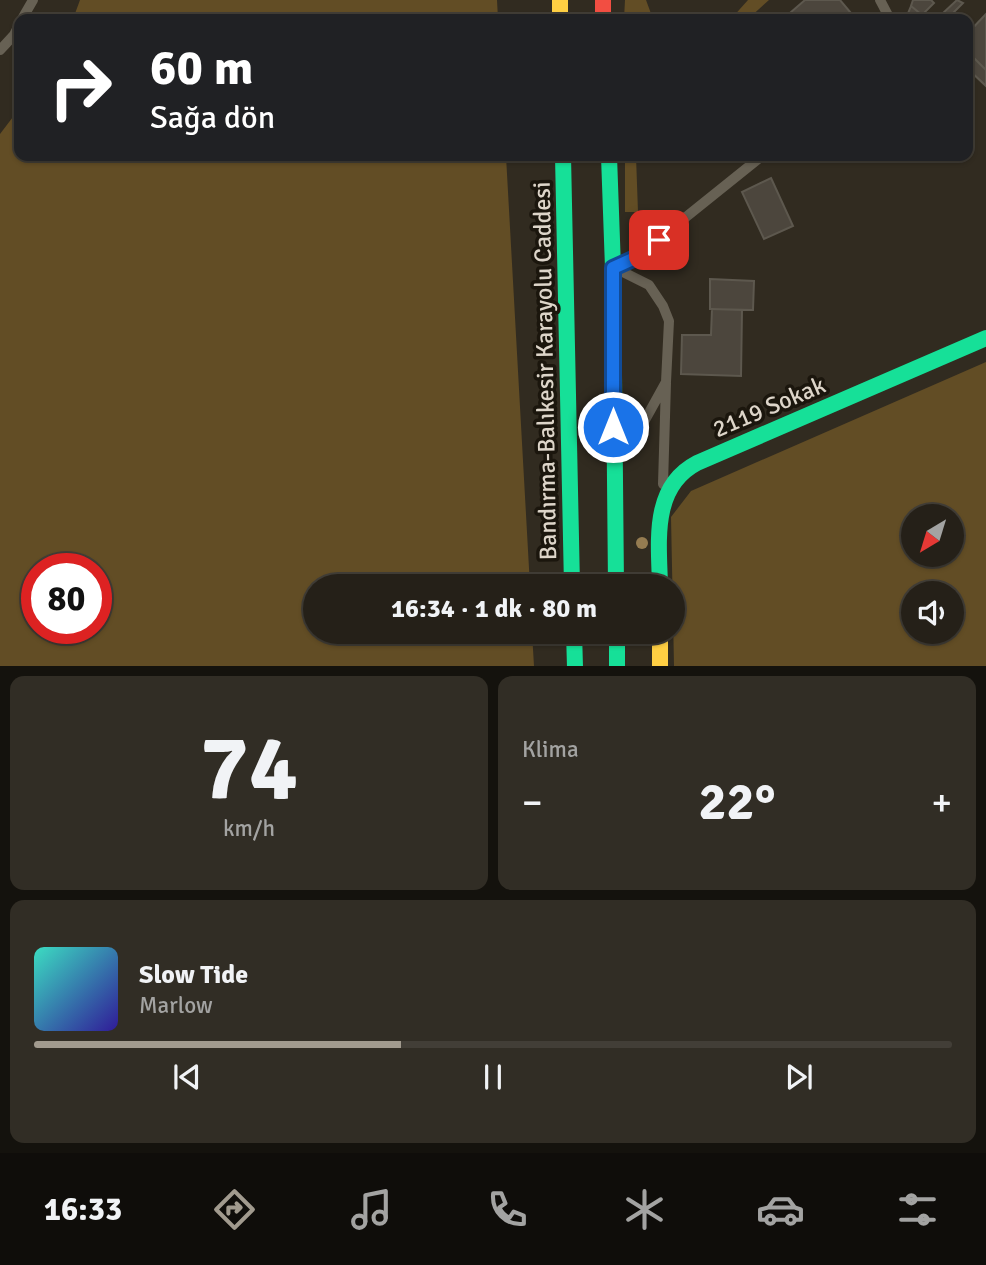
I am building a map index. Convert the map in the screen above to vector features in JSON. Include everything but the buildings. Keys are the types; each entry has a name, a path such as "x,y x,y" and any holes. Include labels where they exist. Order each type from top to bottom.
{"main road":[{"name":"Bandırma-Balıkesir Karayolu Caddesi","path":"563,161 572,574"},
{"path":"609,161 613,268 615,574"},
{"name":"2119 Sokak","path":"660,574 662,512 675,479 697,463 986,338"},
{"path":"574,644 575,666"},
{"path":"617,644 617,666"},
{"path":"660,644 660,666"}],"lane":[{"path":"0,50 14,35"},
{"path":"613,268 635,258 756,161"},
{"path":"613,268 649,285 669,321 662,512"},
{"path":"613,453 645,419 666,382"}],"shaded area":[{"path":"80,0 497,0 498,14 75,14"},
{"path":"625,0 646,0 651,14 624,14"},
{"path":"748,0 769,0 754,14 735,14"},
{"path":"14,116 14,161 506,161 529,574 303,574 303,644 533,644 534,666 0,666 0,134"},
{"path":"625,161 636,161 638,212 625,212"},
{"path":"986,362 986,666 674,666 674,644 685,644 685,574 672,574 671,517 691,491"}],"traffic: fast":[{"path":"563,161 572,574"},
{"path":"609,161 616,574"},
{"path":"660,574 661,517 672,486 682,473 697,463 986,338"},
{"path":"574,644 575,666"},
{"path":"617,644 617,666"}],"traffic: slow":[{"path":"560,0 560,14"},
{"path":"660,644 660,666"}],"traffic: jam":[{"path":"603,0 603,14"}],"route":[{"path":"613,427 613,268 635,258 659,240"}]}
